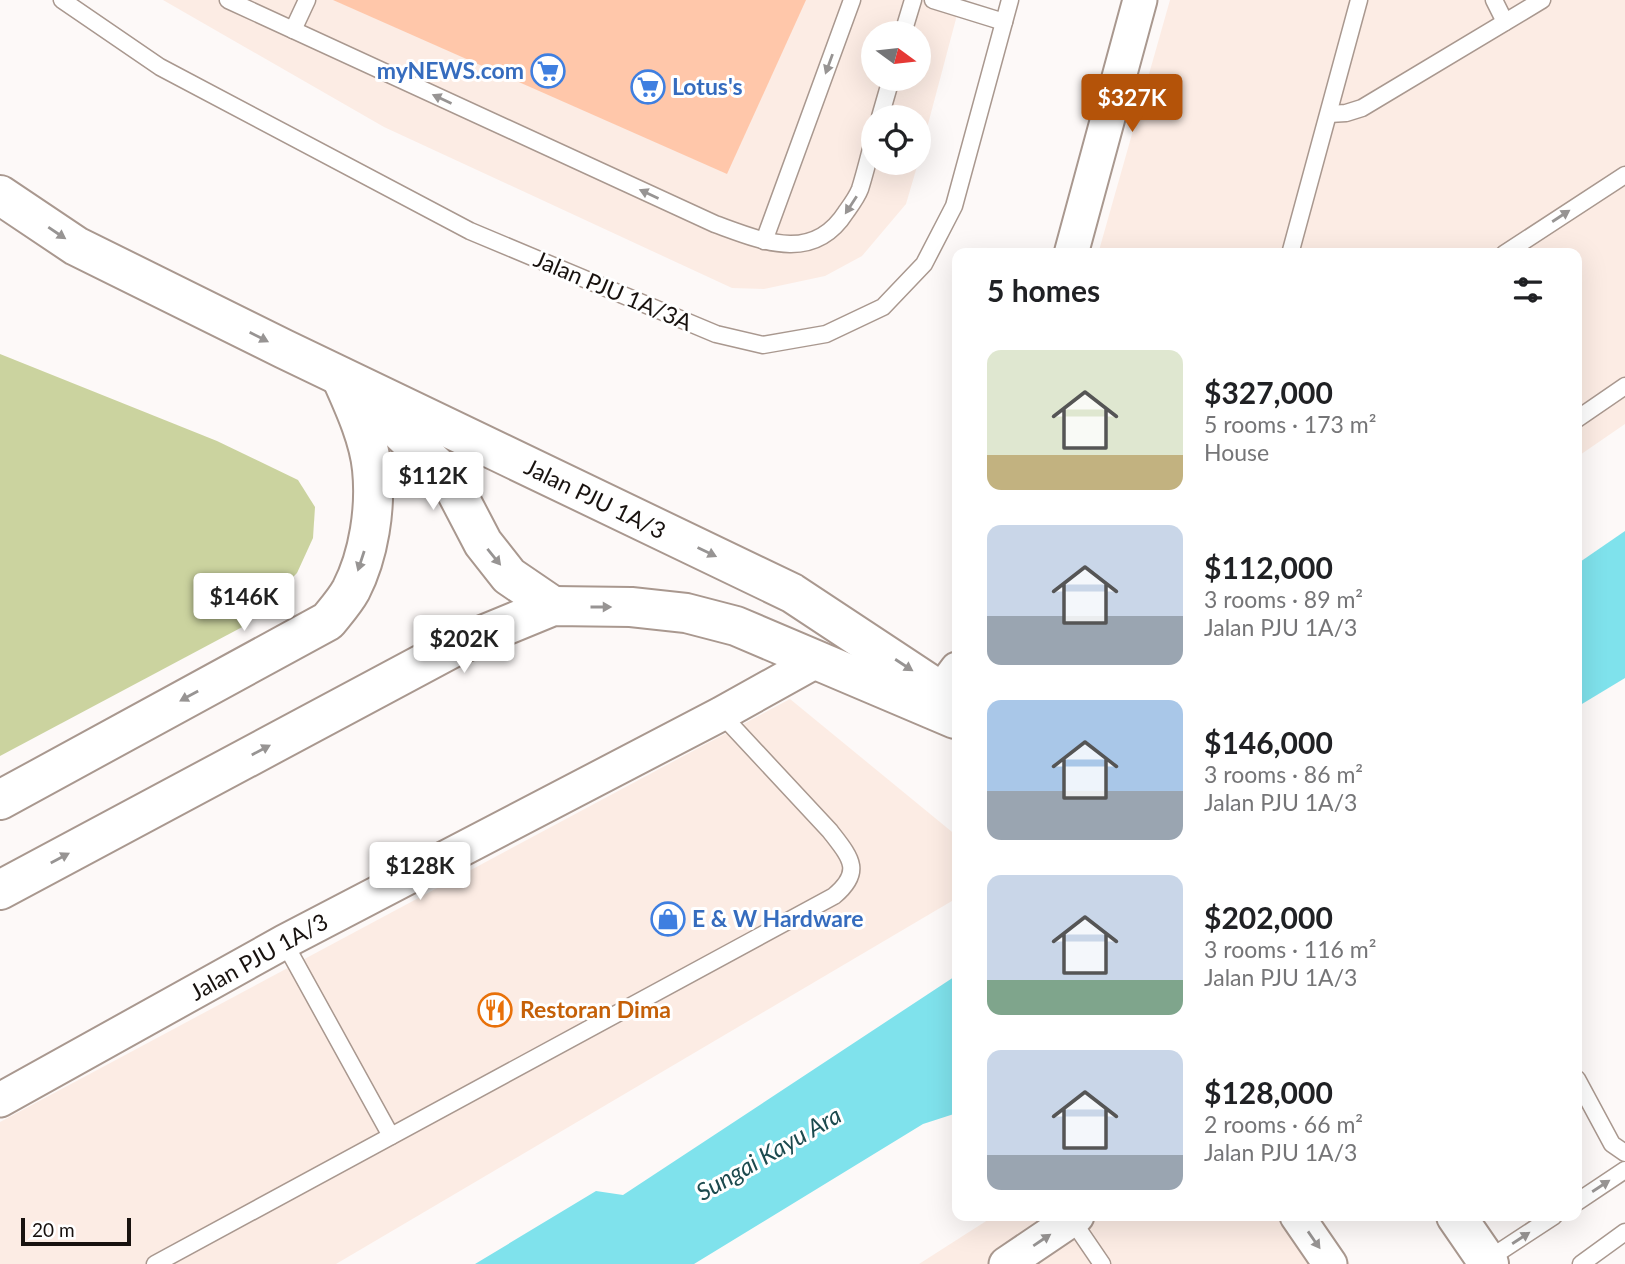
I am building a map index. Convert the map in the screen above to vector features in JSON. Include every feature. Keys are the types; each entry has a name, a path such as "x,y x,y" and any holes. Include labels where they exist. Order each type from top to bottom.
{"main road":[{"name":"Jalan PJU 1A/3","path":"0,195 76,246 341,377 792,593 948,698"},
{"path":"341,377 449,478 483,543 509,576 553,607"},
{"path":"0,800 328,621 350,591 363,559 370,523 372,468 357,412 341,377"},
{"path":"0,890 456,646 553,607 631,607 686,614 736,626 816,661 948,698"},
{"path":"1459,1221 1488,1262"}],"street":[{"path":"1072,248 1140,0"},
{"name":"Jalan PJU 1A/3","path":"0,1100 284,942 816,661"},
{"path":"1006,1264 1070,1221"},
{"path":"1300,1221 1330,1264"}],"lane":[{"name":"Jalan PJU 1A/3A","path":"62,0 160,67 470,231 716,334 763,345 826,334 883,307 924,264 954,206 1010,0"},
{"path":"228,0 715,224 764,241 814,242 836,227 859,192 864,175"},
{"path":"293,30 307,0"},
{"path":"764,241 852,0"},
{"path":"906,21 912,0"},
{"path":"933,0 1004,22"},
{"path":"1292,248 1359,0"},
{"path":"1494,0 1505,22"},
{"path":"1329,114 1362,108 1542,0"},
{"path":"1513,248 1625,175"},
{"path":"1582,416 1625,386"},
{"path":"155,1264 834,897 849,883 852,867 845,851 830,831 720,714"},
{"path":"284,942 391,1136"},
{"path":"1582,1088 1612,1144 1625,1153"},
{"path":"1582,1199 1625,1170"},
{"path":"1077,1221 1101,1264"},
{"path":"1488,1262 1547,1221"},
{"path":"1581,1264 1625,1232"}],"shaded area":[{"path":"163,0 961,0 931,113 931,105 861,105 861,175 914,175 906,204 862,256 825,276 764,289 732,288 384,127"},
{"path":"1170,0 1625,0 1625,424 1582,454 1582,248 1100,248"},
{"path":"790,699 952,832 952,901 336,1264 0,1264 0,1122"},
{"path":"986,1221 1323,1221 1350,1264 919,1264"}],"green space":[{"path":"0,354 217,441 298,480 315,507 313,538 297,573 246,625 0,756"}],"water":[{"path":"1625,531 1625,678 1582,704 1582,561"},
{"name":"Sungai Kayu Ara","path":"952,978 952,1115 923,1124 694,1264 475,1264 596,1191 623,1195"}],"building":[{"name":"Lotus's","path":"333,0 806,0 727,174"}],"place":[{"name":"myNEWS.com","path":"548,71"},
{"name":"Lotus's","path":"648,87"},
{"name":"E & W Hardware","path":"668,919"},
{"name":"Restoran Dima","path":"495,1010"}]}
